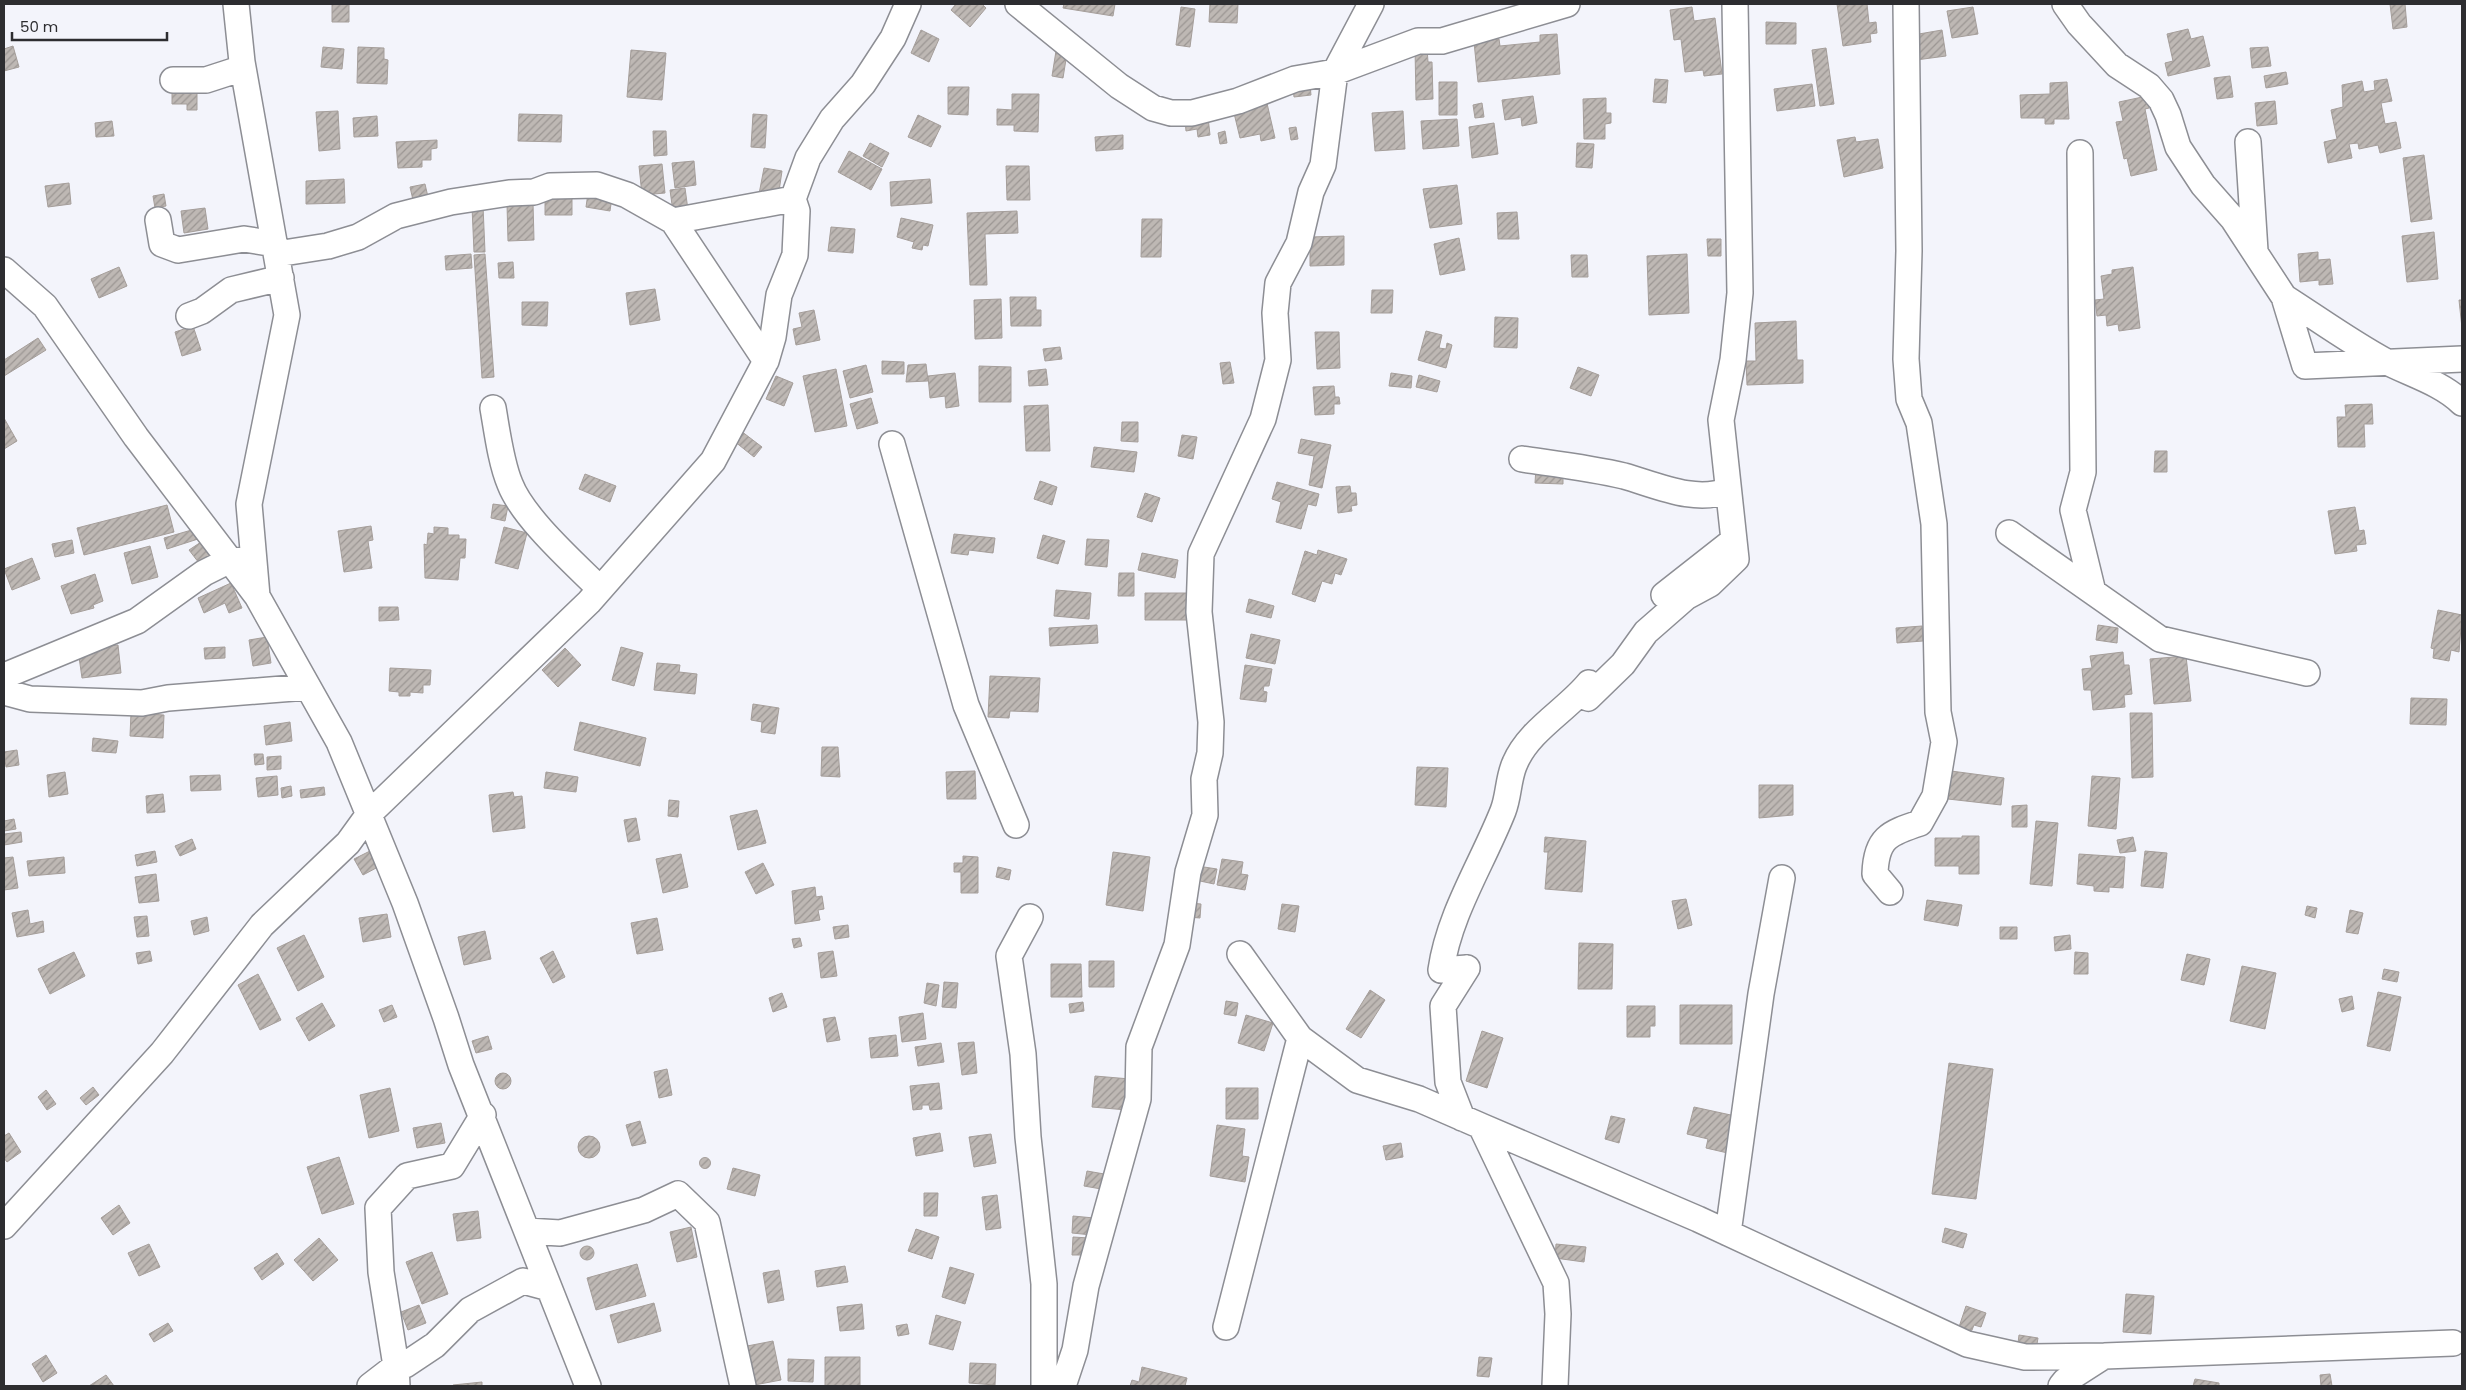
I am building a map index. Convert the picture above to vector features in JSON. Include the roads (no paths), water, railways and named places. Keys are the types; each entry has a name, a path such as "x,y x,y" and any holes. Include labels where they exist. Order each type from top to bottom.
{"street":[{"path":"236,4 243,68 287,314 249,504 242,560"},
{"path":"4,1226 162,1053 262,926 348,843 369,814 600,589 712,461 766,361 773,336 779,295 795,255 797,211 793,199 808,158 832,119 863,84 888,45 908,4"},
{"path":"1018,4 1119,86 1153,108 1171,113 1192,113 1238,101 1295,79 1335,72 1418,41 1442,41 1567,4"},
{"path":"1063,1386 1074,1350 1086,1286 1138,1099 1139,1047 1177,945 1188,872 1205,815 1204,779 1210,753 1211,722 1199,612 1201,554 1263,419 1278,360 1276,313 1278,284 1299,243 1310,192 1322,165 1335,72 1371,4"},
{"path":"1555,1386 1558,1314 1556,1283 1472,1122 1448,1082 1443,1006 1467,968 1441,970 1444,949 1468,888 1491,843 1506,805 1515,763 1539,729 1580,694 1588,698 1623,664 1646,632 1686,597 1710,584 1736,559 1721,420 1733,360 1740,293 1735,4"},
{"path":"1890,892 1875,874 1875,861 1880,846 1892,832 1920,823 1935,796 1944,742 1938,712 1934,524 1919,423 1909,399 1906,359 1909,251 1906,4"},
{"path":"2065,4 2079,24 2117,66 2149,86 2161,100 2178,147 2203,185 2233,219 2284,297 2305,366 2462,359"},
{"path":"173,80 206,80 243,68"},
{"path":"2248,142 2255,253"},
{"path":"2080,154 2083,472 2073,510 2093,592"},
{"path":"158,220 162,244 178,250 244,239 276,249 328,246 358,237 396,216 451,202 509,193 534,192 550,186 597,185 627,195 673,222 766,361"},
{"path":"673,222 793,199"},
{"path":"4,270 46,306 136,437 242,560 257,596 339,742 405,903 461,1066 483,1116 588,1386"},
{"path":"189,316 202,310 231,290 281,278"},
{"path":"2284,297 2385,361 2429,382 2462,403"},
{"path":"493,408 509,483 519,502 560,549 600,589"},
{"path":"892,444 966,705 1016,825"},
{"path":"1522,459 1624,476 1668,491 1717,494 1728,490"},
{"path":"2009,532 2160,639 2307,673"},
{"path":"4,676 137,621 204,573 242,560"},
{"path":"4,692 30,699 142,703 168,698 307,687"},
{"path":"1728,1233 1761,994 1782,878"},
{"path":"1030,917 1009,956 1024,1054 1028,1137 1044,1284 1044,1386"},
{"path":"1240,954 1300,1038 1357,1080 1419,1099 1728,1233 1968,1344 2025,1357 2453,1344"},
{"path":"1226,1327 1300,1038"},
{"path":"396,1376 381,1272 378,1208 407,1176 452,1166 483,1116"},
{"path":"527,1231 560,1233 644,1210 678,1194 707,1222 743,1386"},
{"path":"370,1386 396,1376 404,1365 435,1345 470,1310 522,1280 549,1288"},
{"path":"2061,1386 2064,1381 2104,1356"}]}
